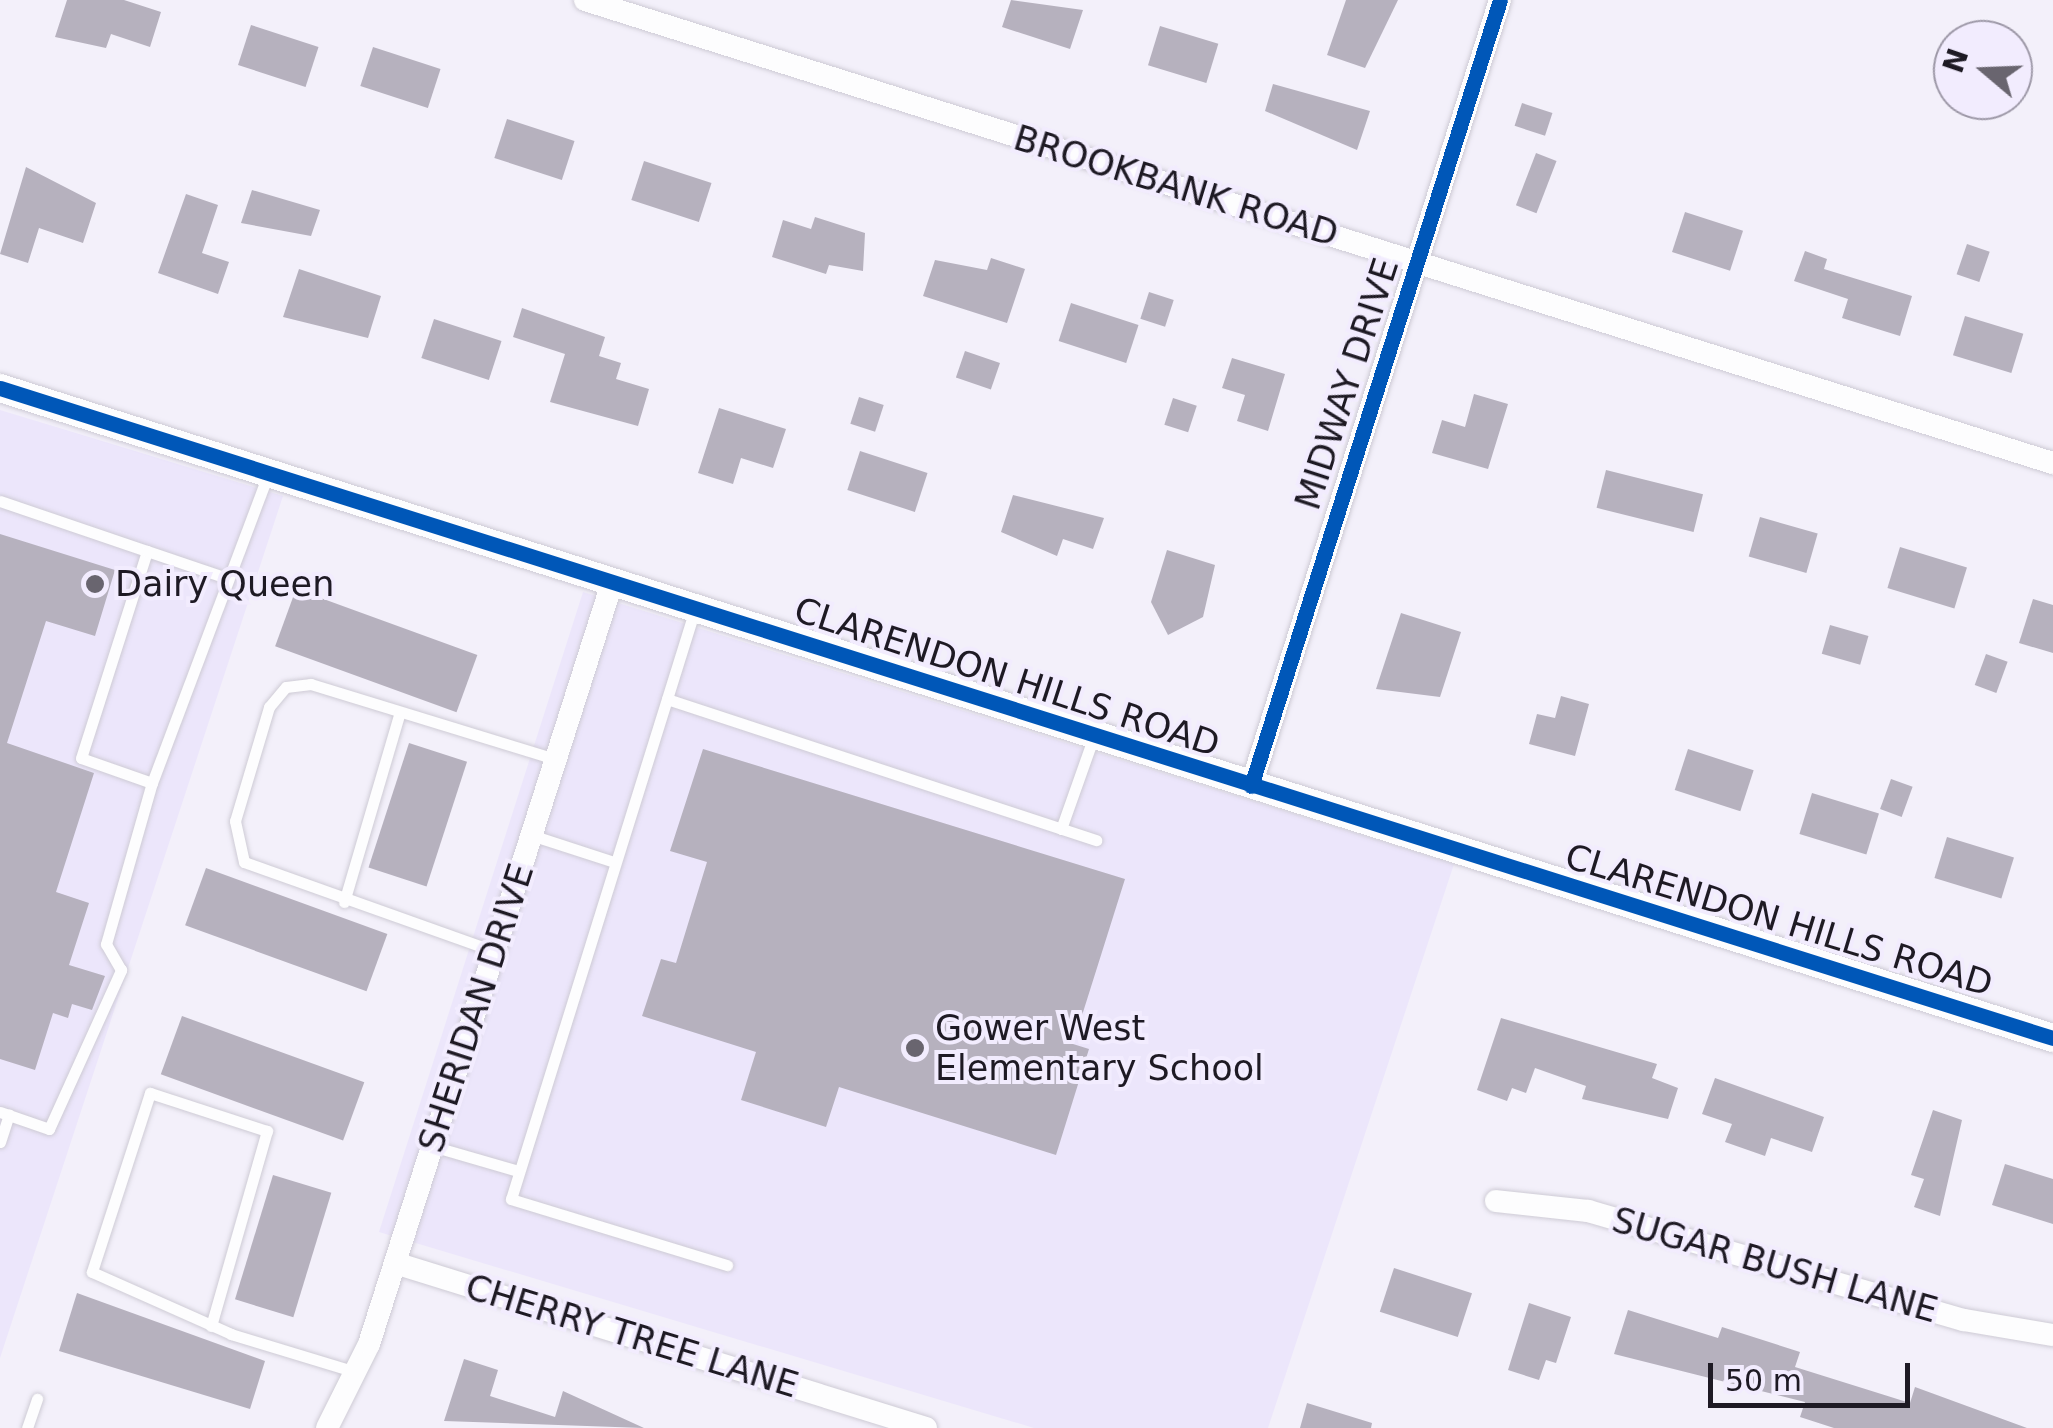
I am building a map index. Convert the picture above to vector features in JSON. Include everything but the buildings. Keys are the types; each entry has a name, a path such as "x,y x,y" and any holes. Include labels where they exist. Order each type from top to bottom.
{"street":[{"name":"BROOKBANK ROAD","path":"585,0 2053,463"},
{"name":"MIDWAY DRIVE","path":"1251,786 1500,0"},
{"name":"CLARENDON HILLS ROAD","path":"0,388 2053,1038"},
{"name":"SHERIDAN DRIVE","path":"327,1428 356,1372 395,1263 612,582"},
{"name":"SUGAR BUSH LANE","path":"1496,1201 1588,1211 1964,1320 2053,1335"},
{"name":"CHERRY TREE LANE","path":"395,1263 926,1428"}],"lane":[{"path":"0,1142 4,1113 49,1129 121,970 106,944 152,782 224,577 268,473"},
{"path":"0,501 224,577"},
{"path":"147,551 81,758 152,782"},
{"path":"695,609 511,1199 728,1265"},
{"path":"494,952 344,902 244,862 235,821 269,707 286,687 311,684 399,715 555,759"},
{"path":"666,699 1096,840"},
{"path":"344,902 399,715"},
{"path":"1061,828 1094,736"},
{"path":"531,835 614,862"},
{"path":"211,1326 268,1130 150,1093 92,1272 211,1326 356,1372"},
{"path":"432,1146 518,1172"},
{"path":"27,1428 37,1399"}],"shaded area":[{"path":"0,410 283,496 0,1358"},
{"name":"Gower West Elementary School","path":"583,592 1454,864 1268,1428 1034,1428 379,1232"}],"cycle path":[{"path":"1251,786 1500,0"},
{"path":"0,388 2053,1038"}],"place":[{"name":"Dairy Queen","path":"95,584"},
{"name":"Gower West Elementary School","path":"915,1048"}]}
